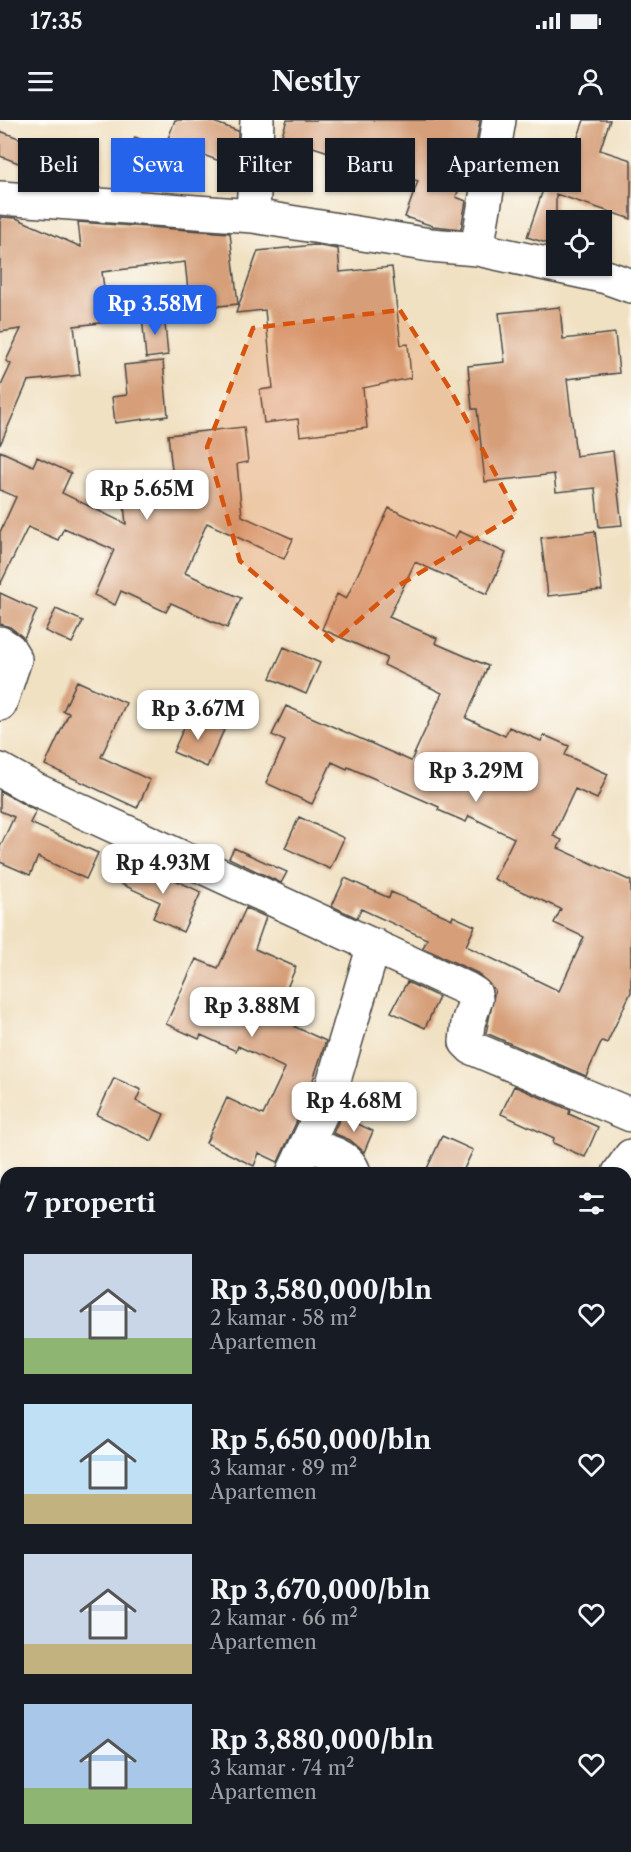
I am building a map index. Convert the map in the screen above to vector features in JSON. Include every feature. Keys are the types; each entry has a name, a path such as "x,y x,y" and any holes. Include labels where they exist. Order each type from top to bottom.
{"street":[{"path":"253,216 257,120"},
{"path":"477,249 499,120"},
{"path":"0,198 253,216 418,243 477,249 606,277 631,286"},
{"path":"0,643 12,653 15,665 0,704"},
{"path":"0,770 36,790 374,945 475,994 466,1032 466,1042 472,1048 631,1115"},
{"path":"352,1167 343,1158 300,1159 332,1086 374,945"}],"highlighted area":[{"path":"400,310 450,389 517,514 398,586 334,642 240,561 207,447 253,328"}],"building":[{"path":"175,120 208,120 238,131 238,138 217,138 217,160 205,156 205,138 168,138"},
{"path":"287,120 480,120 477,138 427,138 427,192 458,192 456,197 466,201 461,229 433,226 405,217 418,181 415,180 415,138 325,138 325,151 313,147 313,138 281,138"},
{"path":"584,120 610,120 600,150 631,160 631,219 612,213 612,210 604,210 556,194 556,210 546,210 546,243 527,237 542,192 581,192 581,138 578,138"},
{"path":"0,131 18,138 18,163 0,156"},
{"path":"0,217 16,218 81,247 78,222 230,233 238,304 190,309 185,262 102,272 108,322 74,326 80,375 28,381 0,445 0,388 11,364 6,361 21,329 0,332"},
{"path":"314,245 338,249 340,272 392,267 401,345 408,344 411,378 363,388 367,428 300,436 298,419 264,423 260,390 273,388 265,310 236,313 258,251"},
{"path":"560,307 563,339 615,333 619,373 567,379 576,456 613,451 622,525 599,527 595,488 556,492 554,474 485,482 477,409 472,409 468,366 505,362 499,313"},
{"path":"164,314 168,355 146,358 142,316"},
{"path":"163,361 168,416 115,423 112,397 127,395 124,365"},
{"path":"244,427 248,462 237,464 242,516 293,539 284,559 207,523 185,573 241,598 227,628 171,603 166,612 121,591 115,605 94,595 114,550 64,528 58,540 28,527 0,585 0,532 16,497 0,490 0,451 33,466 37,457 71,473 62,493 126,524 121,476 172,470 168,435"},
{"path":"389,508 455,538 459,531 506,553 487,594 415,562 389,617 437,638 435,643 488,666 466,718 505,736 509,727 541,741 544,735 569,746 565,755 608,774 597,799 575,789 553,836 562,840 558,848 631,881 631,992 607,1043 602,1041 586,1076 486,1033 495,990 477,973 423,948 427,939 361,909 357,918 332,906 345,878 389,898 391,892 452,919 453,916 475,926 466,946 559,991 584,937 554,923 561,909 494,879 514,838 469,816 466,822 438,810 439,807 332,762 312,804 266,783 285,741 272,735 286,706 411,761 442,693 384,665 387,658 322,629 337,594 346,599"},
{"path":"595,531 602,590 548,596 541,538"},
{"path":"0,593 37,610 24,638 10,627 0,624"},
{"path":"56,609 83,621 72,643 45,631"},
{"path":"284,647 320,663 306,694 270,678"},
{"path":"77,681 126,703 101,757 150,780 137,808 45,765 69,713 63,711"},
{"path":"190,714 224,730 207,767 173,752"},
{"path":"0,791 36,811 30,823 98,853 86,879 38,857 30,875 0,862 0,847 14,817 0,811"},
{"path":"299,817 344,838 330,869 285,848"},
{"path":"234,848 287,872 281,883 229,858"},
{"path":"132,860 201,892 183,932 153,918 160,902 121,884"},
{"path":"246,908 266,917 255,949 296,967 284,995 305,1005 295,1027 326,1041 306,1101 278,1162 259,1153 254,1166 206,1143 227,1098 263,1115 285,1068 238,1046 236,1051 201,1035 199,1039 166,1024 196,959 218,968"},
{"path":"407,982 439,997 425,1028 391,1012"},
{"path":"114,1078 141,1090 136,1101 164,1114 152,1141 97,1115"},
{"path":"514,1086 570,1110 569,1114 598,1127 585,1157 553,1143 554,1138 501,1114"},
{"path":"341,1116 373,1131 364,1152 350,1140 333,1133"},
{"path":"442,1136 473,1150 465,1167 428,1167"}]}
